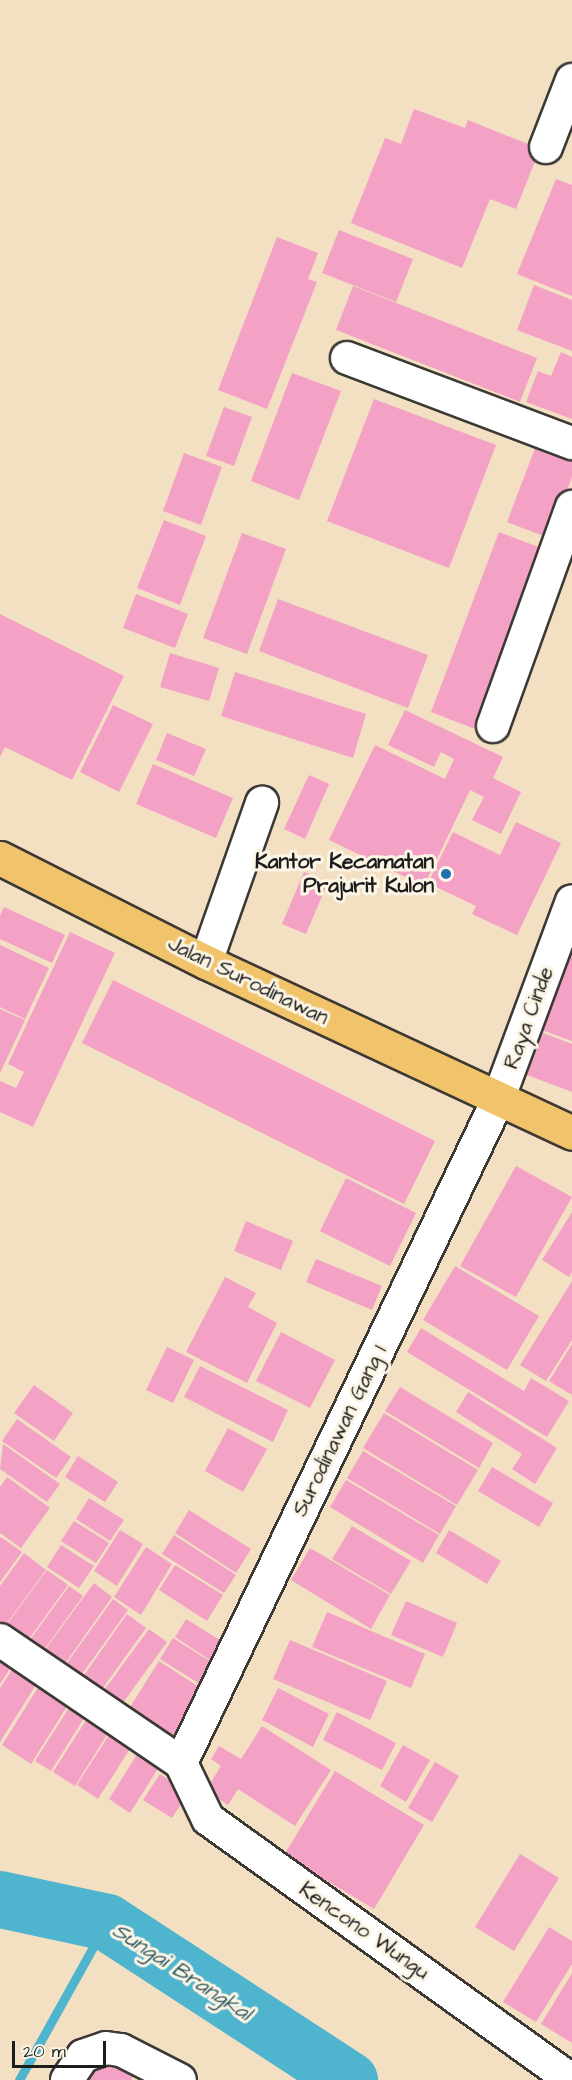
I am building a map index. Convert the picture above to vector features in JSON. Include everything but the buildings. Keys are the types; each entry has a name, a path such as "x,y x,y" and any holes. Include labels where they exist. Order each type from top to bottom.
{"main road":[{"name":"Jalan Surodinawan","path":"0,858 206,962 572,1133"}],"street":[{"path":"546,147 572,80"},
{"path":"347,358 572,443"},
{"path":"493,726 572,507"},
{"path":"206,962 262,803"},
{"name":"Raya Cinde","path":"498,1100 572,902"},
{"name":"Surodinawan Gang 1","path":"181,1762 498,1100"},
{"path":"0,1640 181,1762"},
{"name":"Kencono Wungu","path":"181,1762 208,1819 571,2080"},
{"path":"68,2080 83,2056 106,2048 121,2050 180,2080"}],"waterway":[{"name":"Sungai Brangkal","path":"0,1899 107,1922 349,2080"},
{"path":"19,2080 107,1922"}],"place":[{"name":"Kantor Kecamatan Prajurit Kulon","path":"446,874"}]}
